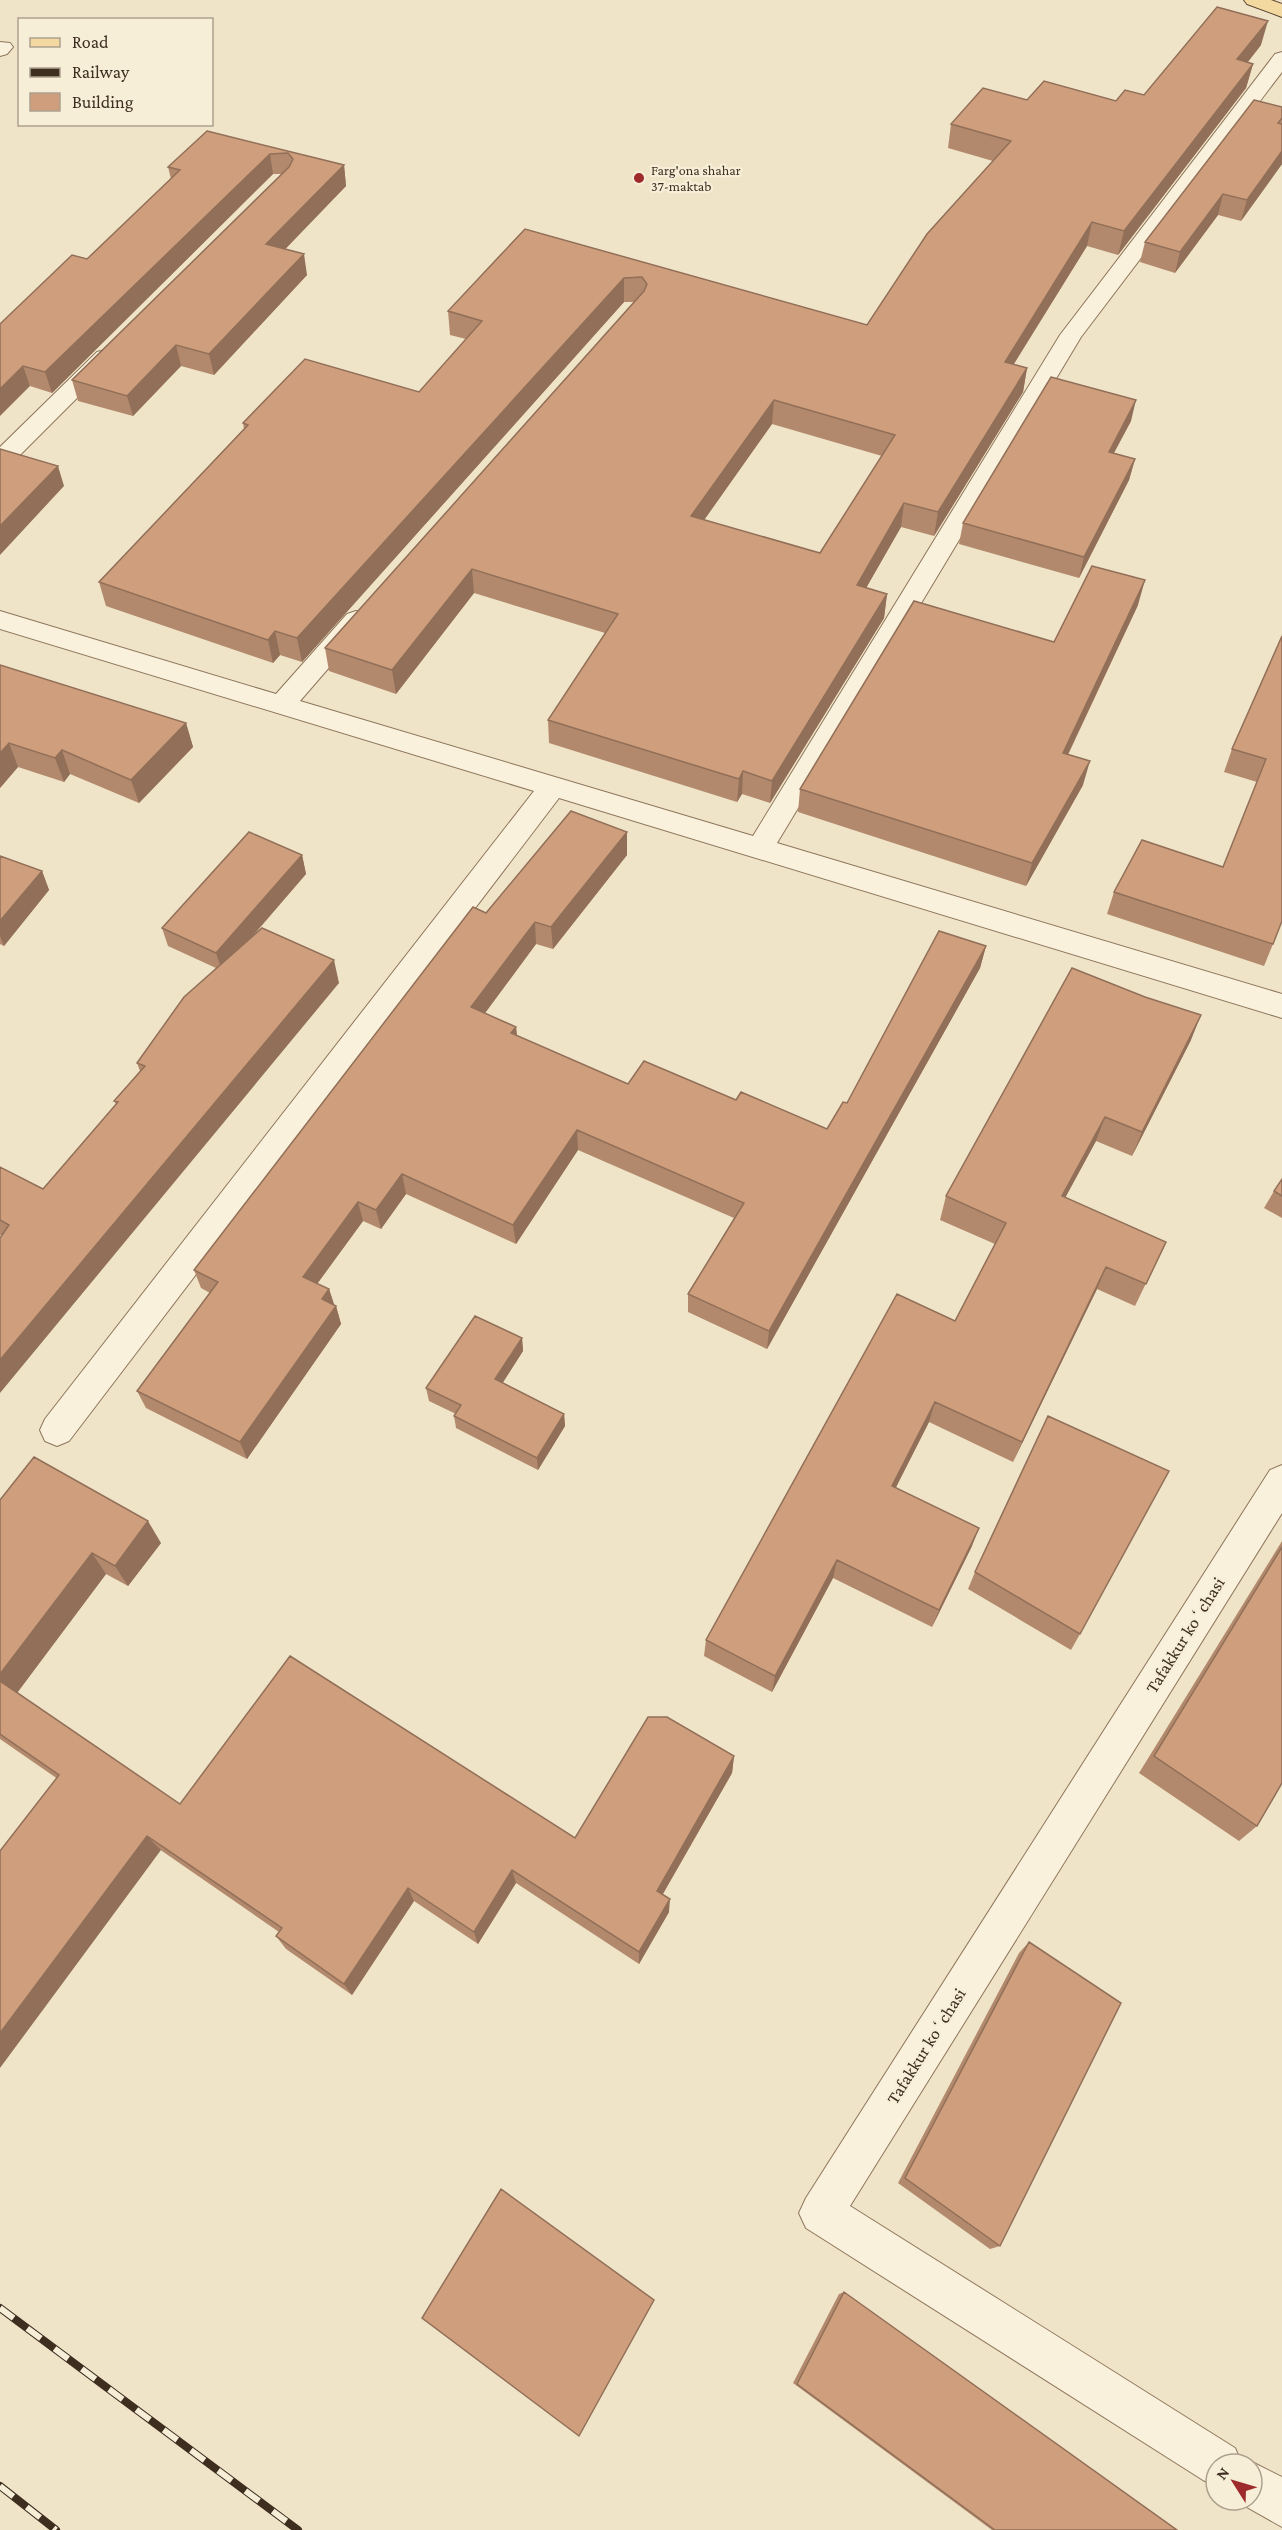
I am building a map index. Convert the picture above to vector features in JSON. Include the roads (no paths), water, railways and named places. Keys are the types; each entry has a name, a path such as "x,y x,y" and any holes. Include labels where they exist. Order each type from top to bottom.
{"main road":[{"path":"1254,0 1282,11"}],"street":[{"path":"760,848 1071,335 1282,58"},
{"path":"0,462 117,346"},
{"path":"282,704 376,598"},
{"path":"0,620 1282,1006"},
{"path":"57,1430 553,786"},
{"name":"Tafakkur koʻchasi","path":"1204,2455 821,2213 1282,1480"},
{"path":"1264,2493 1282,2504"}],"railway":[{"path":"0,2308 298,2530"},
{"path":"0,2486 56,2530"}],"place":[{"name":"Farg'ona shahar 37-maktab","path":"639,178"}]}
